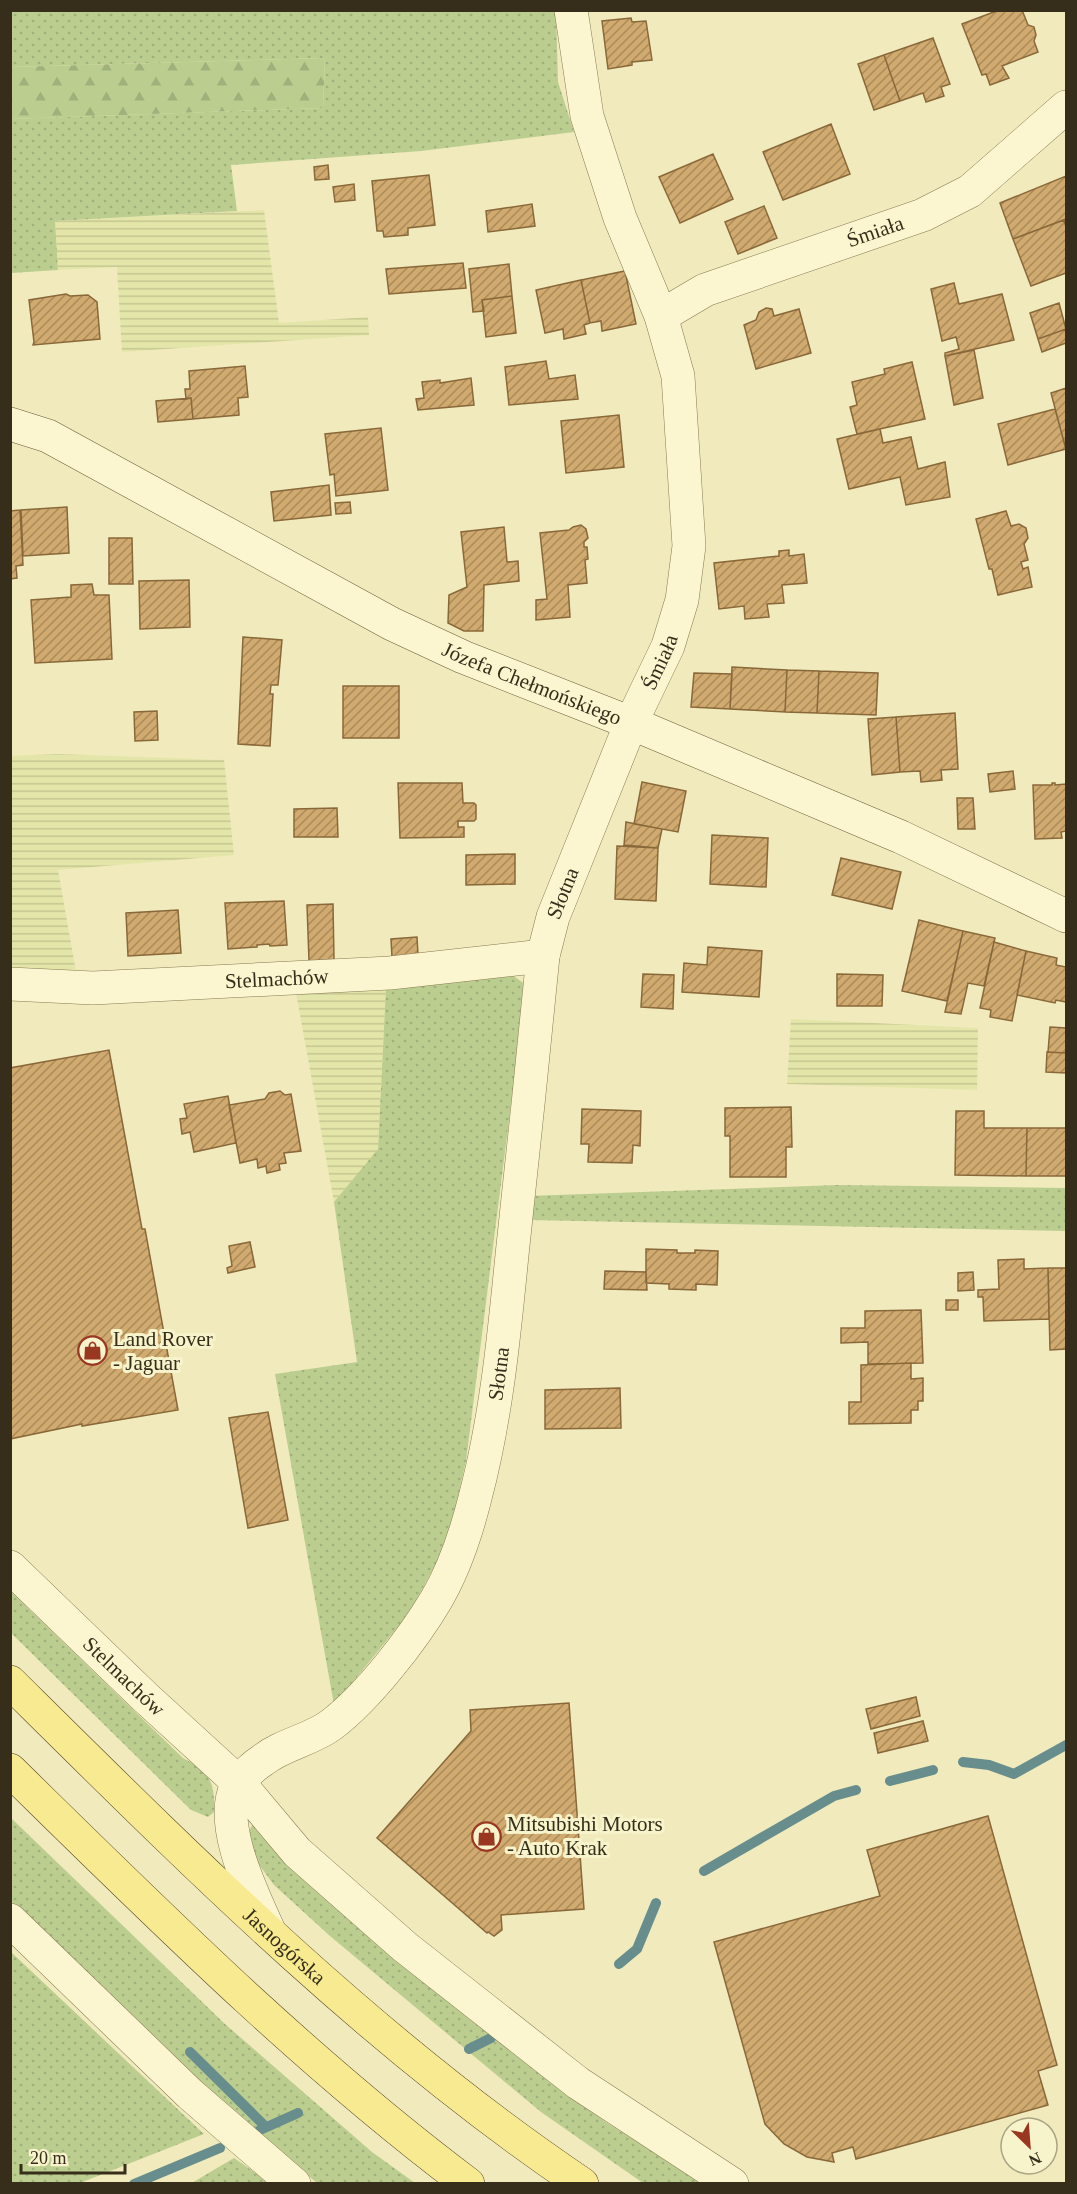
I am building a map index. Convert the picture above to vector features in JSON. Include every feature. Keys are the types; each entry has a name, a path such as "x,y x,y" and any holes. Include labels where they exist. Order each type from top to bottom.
{"main road":[{"name":"Jasnogórska","path":"10,1682 270,1933 395,2044 462,2097 582,2184"},
{"path":"10,1770 249,2000 392,2125 468,2184"}],"street":[{"name":"Śmiała","path":"571,10 587,116 620,218 661,316 678,376 688,546 682,600 668,645 631,723"},
{"name":"Śmiała","path":"661,316 705,290 923,214 970,190 1066,107"},
{"name":"Józefa Chełmońskiego","path":"10,424 48,436 392,624 534,686 631,723 901,837 1066,916"},
{"name":"Słotna","path":"238,1783 263,1759 329,1726 361,1699 401,1651 436,1600 463,1544 487,1454 503,1338 543,956 553,917 631,723"},
{"name":"Stelmachów","path":"10,984 93,987 390,974 543,956"},
{"name":"Stelmachów","path":"10,1567 238,1783 297,1852 438,1974 578,2083 732,2184"},
{"path":"238,1783 233,1799 232,1814 235,1845 243,1872 270,1933"},
{"path":"10,1920 190,2094 294,2184"}],"green space":[{"path":"11,11 556,11 558,82 574,132 421,151 231,165 237,211 55,221 58,270 11,273 11,119 323,108 325,58 11,67"},
{"path":"325,58 323,108 11,119 11,67"},
{"path":"264,210 279,323 368,317 369,335 122,352 117,267 58,270 55,221"},
{"path":"58,754 224,760 234,855 58,870 76,972 11,971 10,756"},
{"path":"507,971 526,985 466,1461 448,1541 410,1612 334,1705 275,1374 357,1362 334,1202 378,1149 386,987"},
{"path":"295,987 386,987 378,1149 334,1202"},
{"path":"791,1019 978,1028 977,1090 787,1084"},
{"path":"838,1185 1066,1188 1066,1231 529,1220 528,1196"},
{"path":"10,1591 183,1758 205,1773 212,1785 214,1812 208,1817 191,1810 11,1633"},
{"path":"10,1817 225,2024 372,2152 415,2183 317,2183 197,2082 11,1901"},
{"path":"253,1823 299,1870 469,2019 607,2123 704,2183 643,2183 541,2112 330,1936 274,1885 249,1851 246,1838"},
{"path":"10,1952 204,2134 80,2183 11,2183"},
{"path":"234,2158 270,2183 190,2184"}],"building":[{"path":"999,10 1022,10 1028,25 1034,27 1036,35 1034,41 1038,52 1002,66 1009,78 990,85 986,74 982,75 962,24"},
{"path":"631,18 632,22 646,21 652,60 632,62 632,65 608,69 602,21"},
{"path":"933,38 950,84 941,87 944,96 926,102 923,93 900,101 884,55"},
{"path":"884,55 900,101 874,110 858,64"},
{"path":"831,124 850,174 783,200 763,152"},
{"path":"713,154 733,199 680,223 659,177"},
{"path":"328,165 329,179 315,180 314,167"},
{"path":"429,175 435,225 408,228 408,235 384,237 383,231 377,231 372,181"},
{"path":"1066,176 1066,219 1013,239 1000,203"},
{"path":"354,184 355,200 335,202 333,187"},
{"path":"532,204 535,226 488,232 486,211"},
{"path":"764,206 777,238 738,254 725,222"},
{"path":"1064,220 1066,273 1031,286 1013,239"},
{"path":"463,263 466,288 389,294 386,269"},
{"path":"509,264 512,296 482,300 484,311 473,312 469,269"},
{"path":"625,271 636,324 602,331 601,321 590,323 581,280"},
{"path":"581,280 590,323 584,325 586,334 564,339 563,329 545,333 536,290"},
{"path":"954,283 959,304 1002,294 1014,340 945,356 945,353 959,349 956,337 942,341 931,289"},
{"path":"66,294 70,296 88,295 97,302 100,339 33,345 29,300"},
{"path":"512,296 516,333 486,337 482,300"},
{"path":"1059,303 1066,329 1038,339 1030,313"},
{"path":"766,308 772,309 774,316 799,309 811,353 756,369 744,325 756,320 759,312"},
{"path":"1066,329 1066,343 1042,352 1038,339"},
{"path":"974,350 983,398 954,405 945,356"},
{"path":"546,361 549,379 575,375 578,399 509,405 505,367"},
{"path":"912,362 925,419 857,434 850,407 857,405 852,382 885,374 884,369"},
{"path":"245,366 248,397 238,398 239,415 193,419 191,398 186,399 185,389 190,389 189,371"},
{"path":"471,378 474,405 418,410 416,399 424,398 422,382 440,380 440,383"},
{"path":"1066,388 1066,446 1065,446 1051,393"},
{"path":"191,398 193,419 158,422 156,401"},
{"path":"1055,409 1066,449 1008,465 998,424"},
{"path":"619,415 624,467 566,473 561,421"},
{"path":"381,428 388,490 336,496 334,474 330,475 325,434"},
{"path":"880,429 883,443 911,437 918,469 945,462 950,497 906,505 900,477 849,489 837,439"},
{"path":"329,485 331,515 274,521 271,492"},
{"path":"350,502 351,513 336,514 335,503"},
{"path":"67,507 69,553 23,556 21,510"},
{"path":"20,510 23,565 16,566 17,578 10,579 10,511"},
{"path":"1006,511 1011,526 1019,524 1026,528 1028,538 1024,544 1028,560 1021,562 1023,569 1028,567 1032,587 998,595 976,519"},
{"path":"581,525 586,529 588,538 584,542 588,559 585,560 587,583 568,585 570,617 536,620 536,600 547,599 540,533 569,530"},
{"path":"504,527 507,562 518,561 519,581 484,585 483,631 464,631 448,623 449,595 467,587 461,532"},
{"path":"109,538 132,538 133,584 109,584"},
{"path":"789,550 789,556 804,554 807,583 782,585 784,603 767,604 769,617 745,619 744,606 719,609 714,563 779,556 779,551"},
{"path":"189,580 190,627 140,629 139,581"},
{"path":"92,584 94,595 109,595 112,659 35,663 31,600 71,597 71,585"},
{"path":"243,637 282,640 278,685 271,685 270,694 273,694 270,746 238,744"},
{"path":"732,667 787,670 785,712 730,709"},
{"path":"787,670 819,671 817,713 785,712"},
{"path":"819,671 878,673 876,715 817,713"},
{"path":"694,673 732,674 730,709 691,707"},
{"path":"343,686 399,686 399,738 343,738"},
{"path":"157,711 158,740 135,741 134,712"},
{"path":"955,713 958,769 941,770 942,780 921,782 920,771 900,772 896,717"},
{"path":"896,717 900,772 872,775 868,719"},
{"path":"1013,771 1015,789 990,792 988,774"},
{"path":"642,782 686,791 678,832 634,824"},
{"path":"398,783 462,783 463,803 476,805 476,819 458,821 458,827 464,827 464,837 400,838"},
{"path":"1052,783 1066,784 1066,831 1061,832 1062,838 1035,839 1033,785 1052,785"},
{"path":"957,798 973,798 975,829 958,829"},
{"path":"337,808 338,837 294,837 294,809"},
{"path":"626,822 662,829 658,848 624,845"},
{"path":"712,835 768,838 766,887 710,884"},
{"path":"617,846 658,848 656,901 615,899"},
{"path":"515,854 515,884 466,885 466,855"},
{"path":"841,858 901,872 892,909 832,895"},
{"path":"284,901 287,945 270,946 269,944 228,949 225,903"},
{"path":"333,904 334,960 309,961 307,905"},
{"path":"178,910 181,953 128,956 126,913"},
{"path":"919,920 963,931 947,1001 902,991"},
{"path":"963,931 995,938 984,986 968,983 961,1014 945,1012"},
{"path":"417,937 418,955 392,957 391,939"},
{"path":"994,942 1026,951 1012,1021 990,1017 991,1010 980,1008"},
{"path":"708,947 762,951 759,997 682,992 684,963 707,965"},
{"path":"1026,951 1057,958 1056,965 1066,967 1066,1002 1056,1000 1055,1003 1017,995"},
{"path":"643,974 674,975 673,1009 641,1007"},
{"path":"837,974 883,975 882,1006 837,1006"},
{"path":"1050,1027 1066,1028 1066,1053 1048,1052"},
{"path":"109,1050 178,1410 82,1426 82,1424 10,1439 10,1068"},
{"path":"1047,1052 1066,1053 1066,1073 1046,1072"},
{"path":"280,1091 285,1095 291,1094 301,1151 284,1153 286,1163 279,1164 280,1170 267,1173 266,1166 258,1168 257,1159 240,1163 229,1105 265,1099 269,1093"},
{"path":"228,1096 236,1143 194,1152 190,1132 182,1134 180,1119 187,1118 184,1104"},
{"path":"791,1107 792,1147 786,1147 786,1177 730,1177 730,1136 725,1136 725,1108"},
{"path":"582,1109 641,1111 640,1146 633,1145 632,1163 588,1162 589,1144 581,1144"},
{"path":"956,1111 984,1111 984,1128 1027,1128 1026,1176 955,1175"},
{"path":"1027,1128 1066,1128 1066,1176 1026,1176"},
{"path":"250,1242 255,1267 228,1273 227,1268 232,1266 229,1246"},
{"path":"646,1249 677,1250 677,1253 695,1253 695,1250 718,1251 717,1285 696,1284 696,1290 669,1289 669,1284 646,1283"},
{"path":"1024,1259 1024,1269 1048,1268 1049,1319 984,1321 983,1297 978,1297 978,1290 999,1289 998,1260"},
{"path":"1048,1268 1066,1268 1066,1349 1050,1350"},
{"path":"605,1271 646,1272 647,1290 604,1289"},
{"path":"973,1272 974,1290 958,1291 958,1273"},
{"path":"946,1300 958,1300 958,1310 946,1310"},
{"path":"921,1310 923,1363 868,1364 868,1342 841,1343 841,1328 865,1328 865,1311"},
{"path":"911,1363 911,1379 923,1378 923,1401 918,1401 918,1410 911,1410 911,1423 849,1424 849,1402 861,1402 861,1365"},
{"path":"620,1388 621,1428 545,1429 545,1390"},
{"path":"268,1412 288,1520 248,1528 229,1418"},
{"path":"916,1697 920,1716 871,1729 866,1709"},
{"path":"569,1703 584,1909 501,1915 502,1930 494,1936 487,1933 377,1838 471,1731 470,1710"},
{"path":"923,1721 928,1741 878,1753 874,1733"},
{"path":"988,1816 1057,2065 1038,2071 1048,2105 1009,2116 999,2116 999,2119 856,2159 853,2147 832,2153 834,2162 807,2157 784,2144 765,2124 714,1942 880,1896 867,1850"}],"waterway":[{"path":"963,1762 989,1765 1014,1774 1066,1745"},
{"path":"890,1781 933,1770"},
{"path":"704,1871 834,1796 856,1790"},
{"path":"619,1964 637,1949 656,1903"},
{"path":"469,2049 491,2038"},
{"path":"190,2052 266,2127"},
{"path":"260,2130 298,2113"},
{"path":"134,2184 220,2148"}],"place":[{"name":"Land Rover - Jaguar","path":"92,1351"},
{"name":"Mitsubishi Motors - Auto Krak","path":"486,1836"}]}
